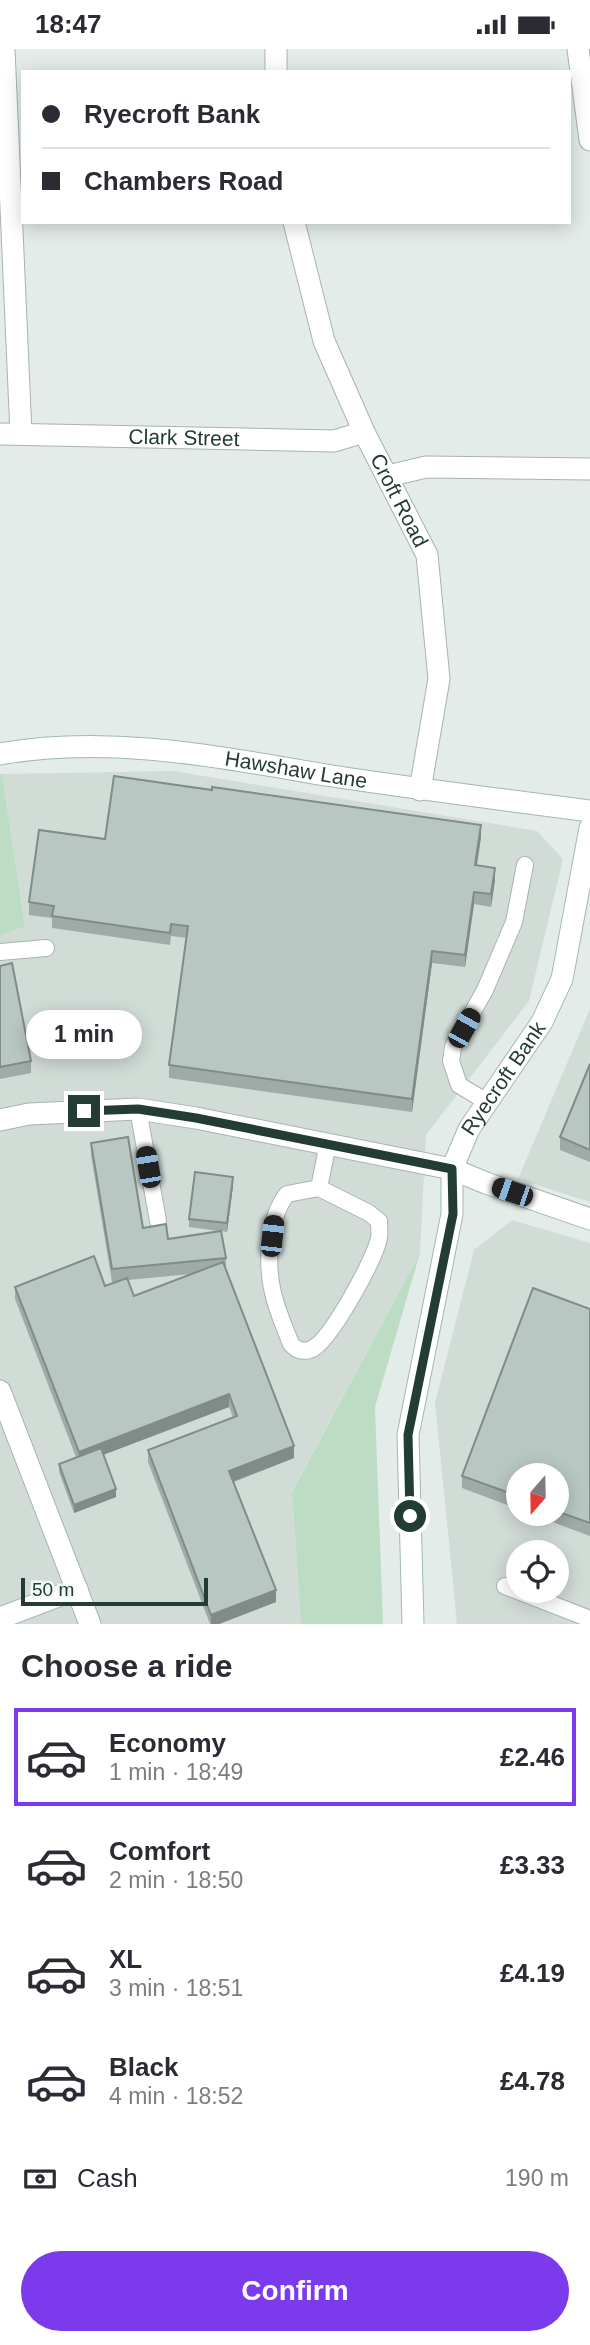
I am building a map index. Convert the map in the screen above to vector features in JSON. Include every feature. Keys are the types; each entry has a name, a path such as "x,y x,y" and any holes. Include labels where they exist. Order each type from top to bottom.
{"street":[{"path":"5,49 11,434"},
{"path":"276,49 276,70"},
{"path":"578,49 590,141"},
{"name":"Croft Road","path":"295,224 324,341 364,432 427,555 439,679 420,790"},
{"name":"Clark Street","path":"11,434 334,441 364,432"},
{"path":"388,476 426,467 590,469"},
{"name":"Hawshaw Lane","path":"0,754 93,745 187,753 420,790 590,811"},
{"name":"Ryecroft Bank","path":"413,1624 408,1435 453,1214 452,1169 469,1129 542,1022 562,979 590,828"},
{"path":"0,1120 29,1114 138,1109 328,1143 452,1169 590,1219"},
{"path":"0,1391 90,1624"},
{"path":"0,1618 77,1588"}],"lane":[{"path":"487,1102 459,1085 452,1061 453,1047 485,990 514,922 524,865"},
{"path":"0,952 46,948"},
{"path":"138,1109 158,1221"},
{"path":"319,1188 328,1143"},
{"path":"319,1188 369,1213 379,1221 379,1236 357,1287 323,1340 314,1349 302,1352 291,1345 273,1296 270,1280 274,1221 280,1202 287,1193 319,1188"},
{"path":"505,1586 590,1619"}],"shaded area":[{"path":"173,771 537,831 563,859 529,1001 426,1135 420,1253 292,1491 301,1624 0,1624 0,936 25,925 2,774"},
{"path":"590,1009 590,1202 518,1179"},
{"path":"512,1220 590,1243 590,1624 457,1624 435,1403 474,1250"}],"green space":[{"path":"0,774 25,926 0,936"},
{"path":"420,1253 375,1407 383,1624 301,1624 292,1492"}],"building":[{"path":"114,776 481,825 475,865 495,868 491,894 474,892 465,955 432,951 412,1099 169,1065 188,926 171,924 170,933 52,916 54,906 29,902 39,830 105,839"},
{"path":"12,963 31,1061 0,1067 0,966"},
{"path":"590,1064 590,1150 560,1137"},
{"path":"128,1137 143,1228 166,1224 168,1239 221,1231 226,1258 112,1269 91,1143"},
{"path":"195,1172 233,1177 227,1223 189,1219"},
{"path":"94,1256 105,1286 127,1278 134,1296 223,1262 294,1446 229,1471 276,1590 211,1615 148,1450 237,1416 229,1394 79,1452 15,1287"},
{"path":"533,1288 590,1309 590,1523 569,1516 569,1463 506,1463 506,1492 462,1476"},
{"path":"101,1448 116,1489 74,1505 59,1464"}],"route":[{"path":"84,1111 138,1109 196,1118 452,1169 453,1214 408,1435 410,1516"}]}
